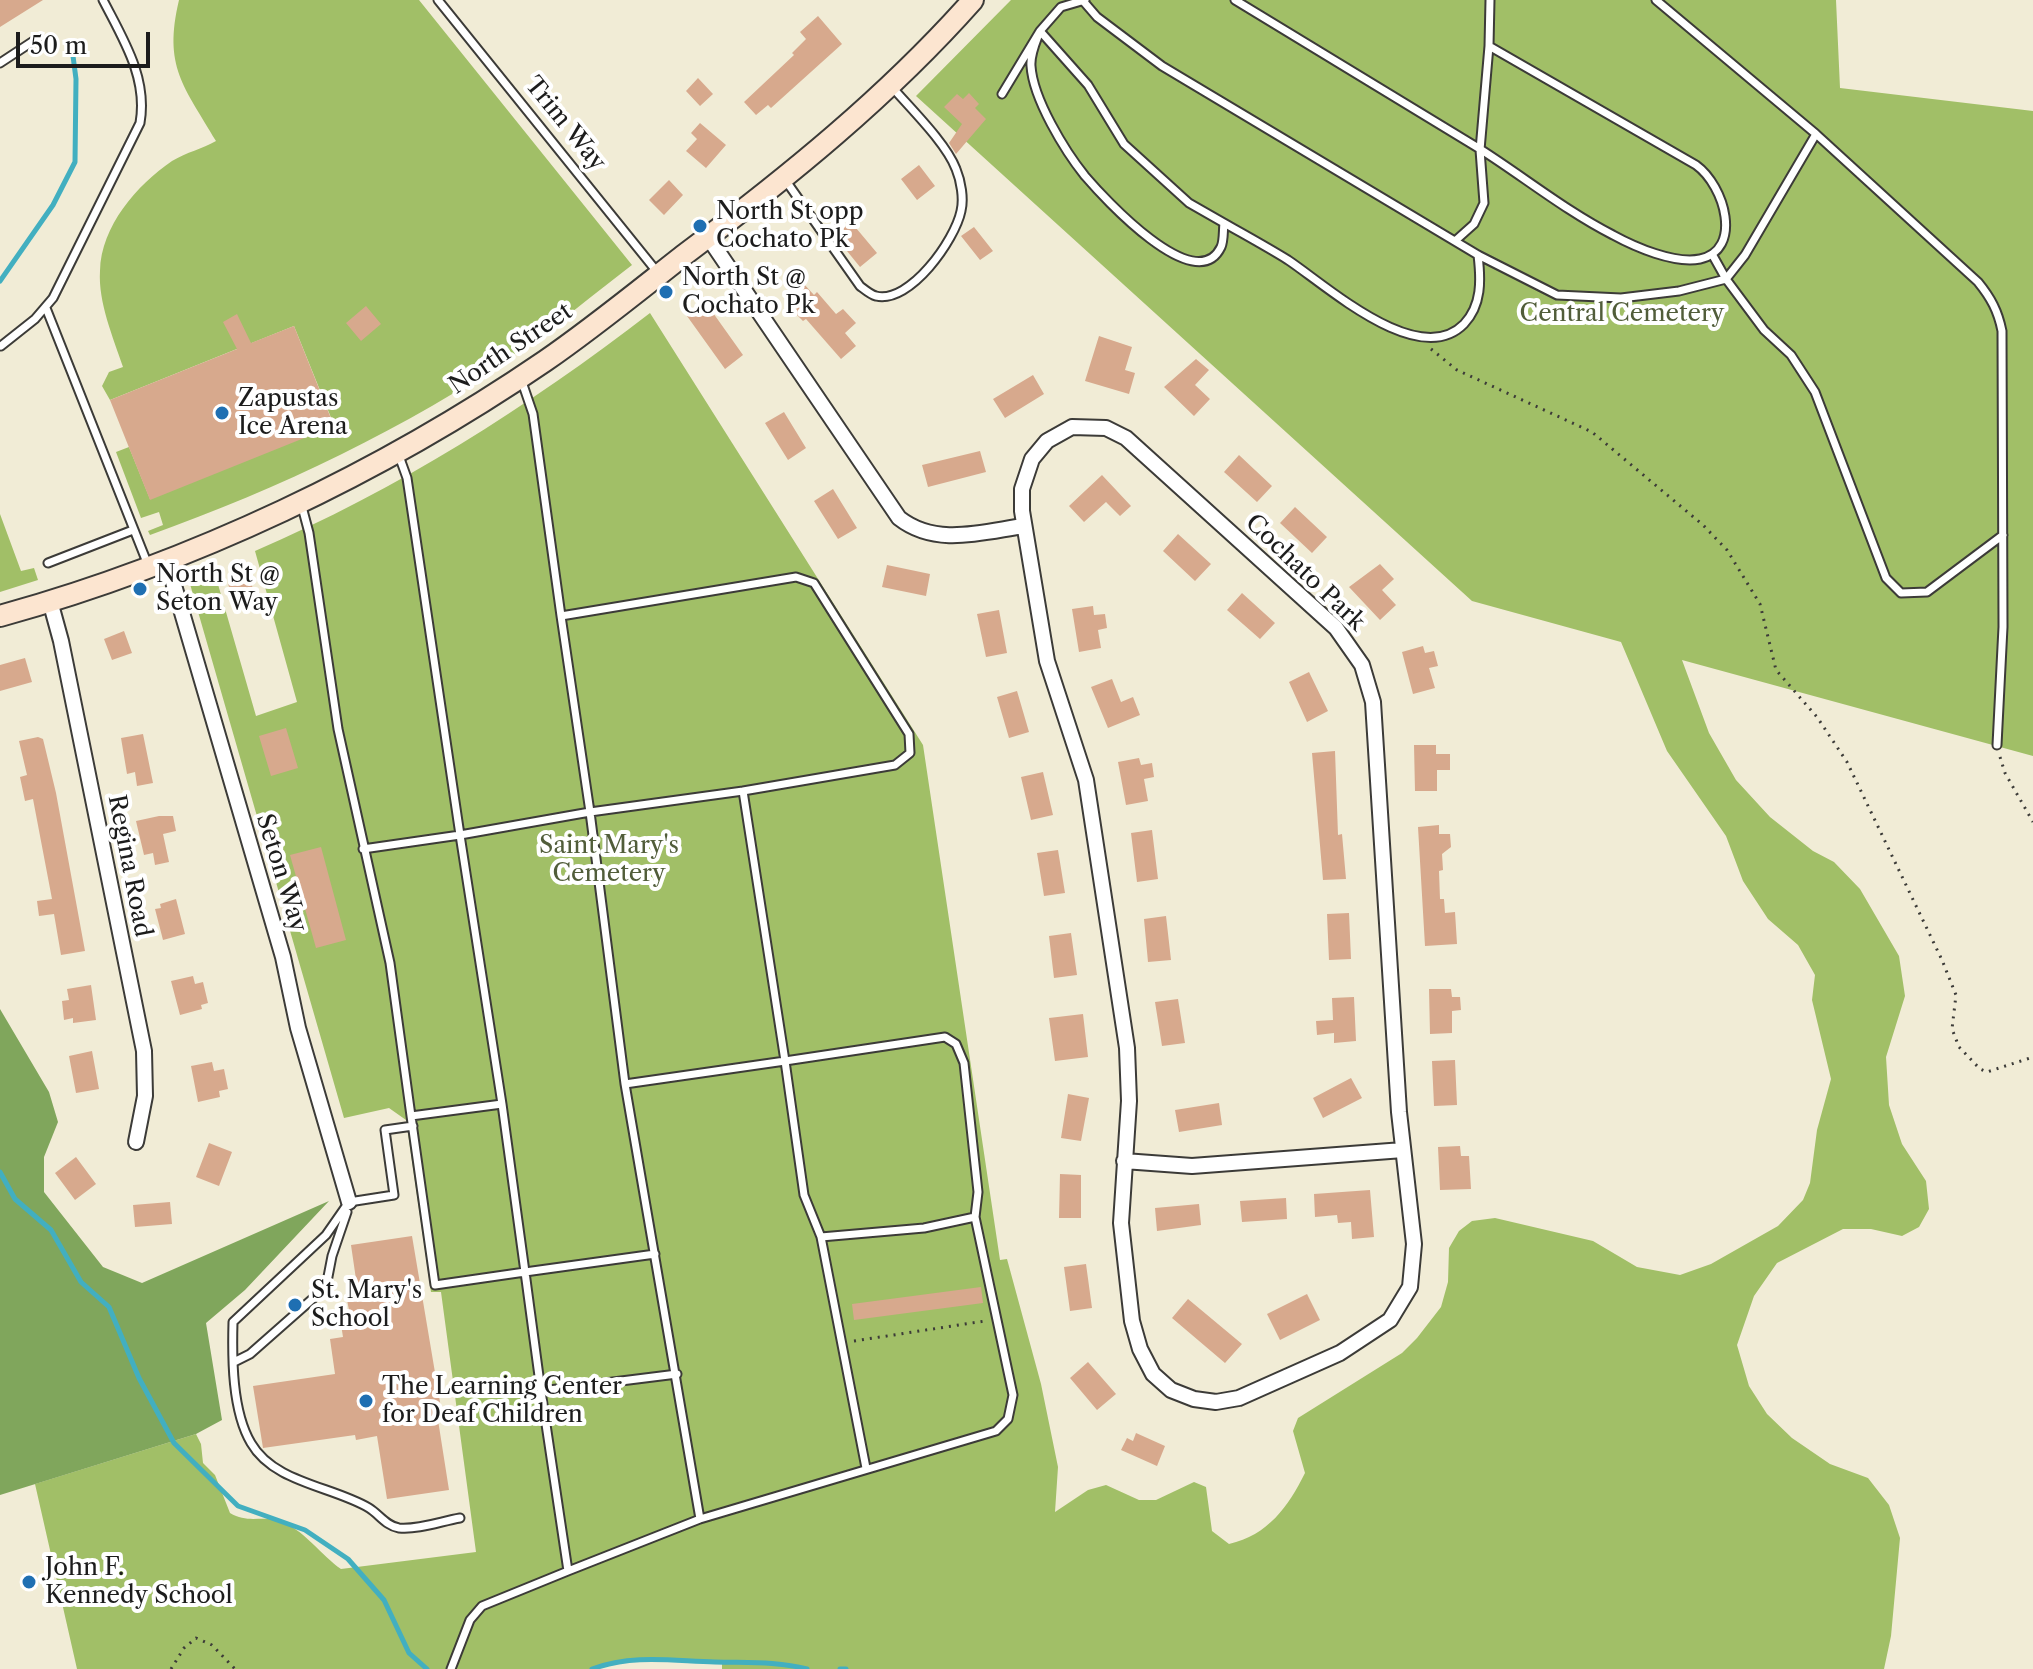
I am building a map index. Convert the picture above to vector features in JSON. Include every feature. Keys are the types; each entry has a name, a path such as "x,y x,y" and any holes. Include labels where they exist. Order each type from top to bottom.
{"main road":[{"name":"North Street","path":"0,616 157,562 301,501 397,451 520,377 785,179 891,85 973,0"}],"street":[{"path":"708,237 899,518 918,531 940,536 1024,526"},
{"name":"Cochato Park","path":"1082,426 1106,428 1135,445 1312,604 1355,652 1373,702 1403,1150 1414,1244 1413,1273 1404,1301 1390,1320 1340,1353 1250,1394 1216,1402 1194,1399 1171,1390 1146,1363 1132,1321 1122,1243 1129,1101 1127,1048 1086,780 1051,679 1024,526 1022,489 1027,468 1039,449 1063,430 1082,426"},
{"name":"Seton Way","path":"157,562 283,957 301,1041 349,1202"},
{"name":"Regina Road","path":"50,601 61,641 144,1051 145,1096 136,1142"},
{"path":"1124,1161 1192,1166 1403,1150"}],"lane":[{"path":"1,346 46,308 140,123 142,91 136,71 103,0"},
{"name":"Trim Way","path":"438,0 660,274"},
{"path":"1235,0 1480,150 1613,236 1684,260 1712,254 1719,245 1726,212 1720,190 1707,173 1489,46"},
{"path":"1455,241 1474,224 1484,203 1480,150 1490,0"},
{"path":"1656,0 1816,134 1978,282 1996,308 2002,331 2003,535 1997,745"},
{"path":"1002,94 1040,31 1061,7 1085,1 1097,17 1162,66 1478,255 1557,295 1593,300 1679,291 1726,279 1745,255 1816,134"},
{"path":"1040,31 1031,67 1042,101 1063,145 1108,201 1147,236 1176,256 1194,263 1205,260 1221,247 1224,223"},
{"path":"1040,31 1088,85 1124,144 1189,203 1383,324 1424,339 1456,332 1475,311 1480,286 1478,255"},
{"path":"0,63 38,38"},
{"path":"785,179 860,286 876,296 897,294 921,276 952,238 962,209 961,188 956,168 946,153 891,85"},
{"path":"1712,254 1726,279 1764,330 1791,355 1815,392 1886,578 1896,590 1907,595 1927,592 2003,535"},
{"path":"46,308 133,530 157,562"},
{"path":"520,377 533,414 625,1084 700,1519"},
{"path":"397,451 407,478 502,1104 568,1571"},
{"path":"301,501 309,533 340,739 391,972 435,1285 655,1254"},
{"path":"48,563 133,530"},
{"path":"363,849 895,765 910,753 909,734 814,583 796,577 561,616"},
{"path":"743,791 804,1195 821,1237 866,1468"},
{"path":"452,1666 470,1620 482,1606 700,1519 949,1446 1003,1425 1012,1409 1013,1395 975,1217 978,1192 966,1077 956,1044 945,1037 625,1084"},
{"path":"411,1116 502,1104"},
{"path":"413,1126 385,1130 394,1195 349,1202 326,1235 235,1316 234,1362 248,1437 258,1453 273,1466 362,1504 397,1528 460,1518"},
{"path":"234,1362 250,1354 326,1287 349,1202"},
{"path":"821,1237 924,1228 975,1217"},
{"path":"541,1391 677,1374"}],"path":[{"path":"1424,339 1445,364 1592,432 1703,525 1727,550 1760,604 1776,670 1817,717 1847,762 1936,946 1956,995 1952,1029 1959,1047 1980,1069 1987,1072 2033,1057"},
{"path":"1997,745 2005,773 2033,822"},
{"path":"842,1343 997,1319"},
{"path":"171,1669 184,1648 196,1638 212,1645 235,1669"}],"green space":[{"path":"179,0 419,0 632,265 534,340 432,406 294,477 150,535 148,531 163,525 159,512 141,518 116,452 129,447 150,499 334,425 294,326 110,400 102,386 109,372 123,367 101,295 100,271 107,238 123,208 146,182 172,161 216,141 186,90 175,60 175,23"},
{"path":"1011,0 1836,0 1840,88 2033,111 2033,756 1682,660 1709,733 1736,780 1770,817 1813,851 1834,862 1860,889 1899,956 1905,996 1886,1057 1889,1105 1902,1144 1926,1181 1929,1209 1919,1227 1902,1236 1871,1229 1843,1229 1777,1263 1754,1296 1737,1345 1749,1386 1767,1414 1792,1438 1830,1464 1868,1478 1889,1505 1900,1538 1891,1636 1884,1669 722,1669 722,1662 657,1660 609,1664 592,1669 77,1669 35,1484 196,1434 201,1444 203,1463 215,1475 230,1513 243,1518 273,1519 288,1525 341,1569 476,1552 441,1292 431,1292 406,1120 389,1108 344,1118 188,577 213,567 256,716 297,702 255,551 359,501 460,444 557,381 650,313 923,745 1000,1260 1007,1259 1041,1384 1058,1467 1055,1512 1088,1490 1106,1485 1139,1500 1156,1500 1194,1482 1206,1487 1212,1531 1229,1544 1266,1527 1284,1508 1305,1473 1293,1431 1298,1418 1402,1353 1417,1338 1441,1307 1448,1282 1449,1248 1459,1231 1472,1221 1495,1218 1593,1241 1637,1267 1680,1275 1711,1264 1778,1226 1803,1200 1810,1183 1817,1130 1831,1079 1812,1000 1815,975 1798,945 1768,919 1743,881 1726,836 1667,751 1621,642 1472,601 916,96"},
{"path":"0,514 21,571 34,568 38,580 0,592"},
{"path":"0,1009 49,1092 58,1122 44,1157 44,1192 103,1267 142,1283 329,1201 245,1290 206,1323 222,1420 196,1434 0,1495"}],"building":[{"path":"0,0 43,0 0,27"},
{"path":"818,16 842,44 771,108 768,105 756,115 744,102 794,55 792,53 806,39 800,32"},
{"path":"698,78 713,94 700,106 686,91"},
{"path":"969,93 979,104 975,108 986,119 956,154 949,143 962,124 944,107 957,94 963,99"},
{"path":"700,123 726,145 706,168 686,151 697,139 691,133"},
{"path":"919,165 935,186 917,200 901,179"},
{"path":"669,180 683,195 664,215 649,200"},
{"path":"851,222 877,253 860,267 834,235"},
{"path":"974,227 993,251 980,260 961,236"},
{"path":"803,283 814,295 817,292 836,314 843,309 856,323 845,333 856,346 841,359 806,319 803,321 793,311 797,308 788,297"},
{"path":"706,303 743,355 725,369 687,316"},
{"path":"366,306 381,324 361,341 346,323"},
{"name":"Zapustas Ice Arena","path":"237,314 251,343 294,326 334,426 150,500 110,400 237,349 223,322"},
{"path":"1099,336 1132,347 1125,370 1135,373 1129,394 1085,381"},
{"path":"1196,359 1209,370 1195,385 1210,399 1194,416 1164,387"},
{"path":"1033,375 1044,394 1005,418 993,399"},
{"path":"784,412 806,448 788,460 765,423"},
{"path":"980,451 986,472 928,487 922,465"},
{"path":"1239,455 1272,486 1257,502 1224,472"},
{"path":"1102,475 1131,506 1120,516 1106,502 1084,522 1069,506"},
{"path":"833,489 857,528 838,539 814,501"},
{"path":"1295,507 1327,537 1312,553 1280,523"},
{"path":"1178,534 1211,564 1195,581 1163,551"},
{"path":"1380,564 1394,579 1382,590 1396,605 1380,620 1349,587"},
{"path":"887,565 930,574 926,596 882,587"},
{"path":"248,576 259,603 238,611 228,584"},
{"path":"1242,593 1275,623 1260,639 1227,610"},
{"path":"1093,606 1094,615 1105,614 1107,628 1098,630 1101,648 1079,652 1072,609"},
{"path":"999,610 1007,653 986,657 977,614"},
{"path":"124,631 132,653 112,660 104,639"},
{"path":"1423,646 1425,653 1434,651 1438,666 1429,668 1435,688 1413,694 1402,652"},
{"path":"25,658 32,682 0,691 0,665"},
{"path":"1309,672 1328,711 1307,722 1289,682"},
{"path":"1112,679 1121,702 1133,697 1140,715 1108,728 1091,687"},
{"path":"1017,691 1029,732 1009,738 997,697"},
{"path":"286,728 298,768 271,776 259,736"},
{"path":"143,734 153,783 137,786 135,772 127,774 121,738"},
{"path":"38,737 43,739 56,793 85,951 61,955 54,914 39,916 37,901 52,899 33,799 25,801 20,777 27,775 19,741"},
{"path":"1414,745 1436,745 1436,754 1450,754 1450,770 1437,770 1437,791 1415,791"},
{"path":"1335,751 1338,835 1342,834 1346,879 1323,880 1312,753"},
{"path":"1139,758 1141,765 1152,763 1154,777 1144,779 1148,801 1126,805 1118,762"},
{"path":"1043,772 1053,815 1031,820 1021,777"},
{"path":"173,816 176,831 163,834 169,862 155,865 153,853 144,855 136,821"},
{"path":"1439,825 1439,834 1450,834 1451,847 1442,854 1440,899 1444,899 1445,913 1455,912 1457,944 1425,946 1418,827"},
{"path":"1152,830 1158,879 1137,882 1131,833"},
{"path":"321,847 346,940 316,948 290,855"},
{"path":"1058,850 1065,893 1044,896 1037,853"},
{"path":"176,899 185,934 163,940 155,909"},
{"path":"1349,913 1351,959 1329,960 1327,914"},
{"path":"1166,916 1171,960 1148,962 1144,919"},
{"path":"1071,933 1077,975 1054,978 1049,936"},
{"path":"193,976 195,984 203,982 208,1003 201,1005 202,1009 180,1015 171,981"},
{"path":"91,985 96,1020 73,1023 73,1018 64,1020 62,1001 69,1000 67,989"},
{"path":"1429,989 1451,989 1452,997 1460,997 1461,1010 1452,1011 1452,1033 1430,1034"},
{"path":"1354,997 1356,1041 1334,1043 1334,1033 1317,1035 1316,1021 1333,1020 1332,998"},
{"path":"1178,999 1185,1043 1162,1046 1155,1002"},
{"path":"1083,1014 1088,1057 1055,1061 1049,1018"},
{"path":"92,1051 99,1089 76,1093 69,1056"},
{"path":"1455,1060 1457,1105 1434,1106 1432,1061"},
{"path":"212,1062 214,1071 224,1069 228,1089 219,1091 220,1097 198,1102 191,1066"},
{"path":"1351,1078 1362,1098 1323,1118 1313,1098"},
{"path":"1068,1094 1089,1098 1081,1141 1061,1138"},
{"path":"1219,1103 1222,1125 1179,1132 1175,1110"},
{"path":"209,1143 232,1152 219,1186 196,1177"},
{"path":"1460,1146 1461,1156 1469,1156 1471,1189 1440,1190 1438,1147"},
{"path":"76,1157 96,1184 75,1200 55,1173"},
{"path":"1060,1174 1081,1175 1081,1218 1059,1218"},
{"path":"1370,1190 1374,1237 1352,1239 1351,1222 1338,1223 1337,1215 1315,1217 1314,1194"},
{"path":"1286,1198 1287,1219 1242,1222 1240,1201"},
{"path":"170,1202 172,1224 135,1227 133,1205"},
{"path":"1199,1204 1201,1225 1157,1231 1155,1208"},
{"path":"412,1236 443,1420 438,1420 449,1490 387,1499 377,1436 356,1440 355,1435 263,1448 253,1386 335,1374 330,1339 343,1337 339,1312 349,1310 346,1295 358,1293 351,1245"},
{"path":"1086,1264 1092,1308 1070,1311 1064,1267"},
{"path":"981,1287 983,1303 854,1320 852,1304"},
{"path":"1307,1294 1320,1320 1280,1340 1267,1314"},
{"path":"1188,1299 1242,1344 1225,1363 1172,1318"},
{"path":"1088,1362 1116,1394 1097,1410 1070,1378"},
{"path":"1136,1433 1165,1446 1157,1466 1121,1450 1127,1438 1133,1441"}],"waterway":[{"path":"0,281 53,205 75,162 76,79 73,56"},
{"path":"0,1172 15,1199 51,1230 81,1282 109,1307 139,1378 174,1443 238,1506 305,1530 348,1559 384,1600 409,1653 427,1669"},
{"path":"592,1669 623,1661 653,1660 773,1664 807,1669"},
{"path":"840,1669 846,1669"}],"place":[{"name":"North St opp Cochato Pk","path":"700,226"},
{"name":"North St @ Cochato Pk","path":"666,292"},
{"name":"Zapustas Ice Arena","path":"222,413"},
{"name":"North St @ Seton Way","path":"140,589"},
{"name":"St. Mary's School","path":"295,1305"},
{"name":"The Learning Center for Deaf Children","path":"366,1401"},
{"name":"John F. Kennedy School","path":"29,1582"}],"park label":[{"name":"Central Cemetery","path":"1622,314"},
{"name":"Saint Mary's Cemetery","path":"609,860"}]}
